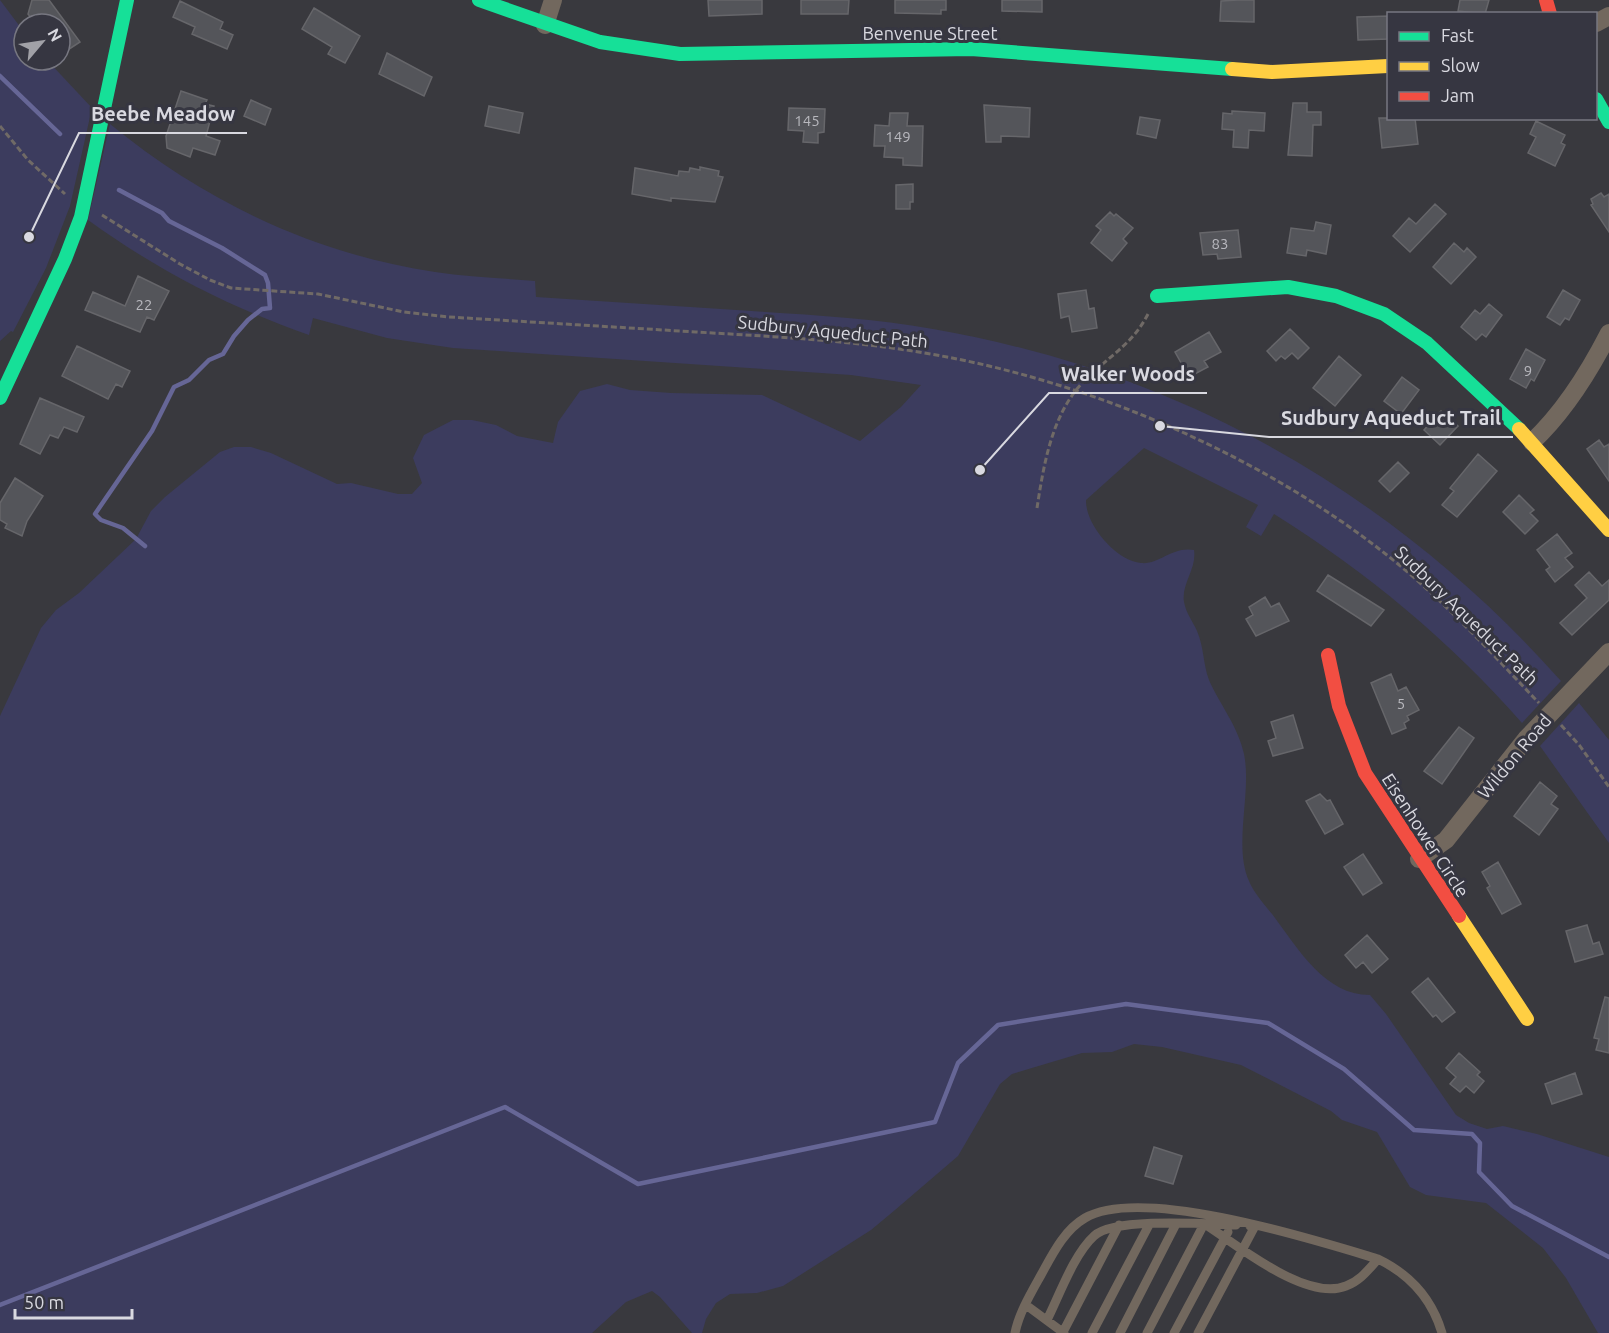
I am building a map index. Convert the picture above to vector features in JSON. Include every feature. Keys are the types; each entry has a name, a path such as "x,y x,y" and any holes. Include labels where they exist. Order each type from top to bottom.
{"street":[{"path":"0,398 5,374 65,259 84,207 128,0"},
{"name":"Benvenue Street","path":"479,0 545,25 608,44 680,54 971,49 1272,72 1387,66"},
{"path":"545,25 553,0"},
{"path":"1597,101 1609,122"},
{"path":"1157,296 1288,287 1336,296 1373,308 1397,321 1427,343 1532,442 1609,530"},
{"path":"1532,442 1565,403 1609,333"},
{"name":"Wildon Road","path":"1419,859 1446,840 1550,713 1609,652"},
{"name":"Eisenhower Circle","path":"1328,655 1339,706 1354,749 1377,794 1527,1019"}],"lane":[{"path":"1015,1333 1026,1305 1060,1243 1077,1223 1087,1217 1124,1208 1184,1211 1255,1226 1378,1259 1398,1271 1418,1288 1436,1314 1442,1333"},
{"path":"1184,1211 1286,1275 1326,1288 1336,1289 1353,1283 1378,1259"},
{"path":"1047,1320 1089,1242 1102,1230 1119,1225 1149,1224 1255,1226"},
{"path":"1092,1333 1149,1224"},
{"path":"1120,1333 1176,1224"},
{"path":"1147,1333 1204,1224"},
{"path":"1026,1305 1064,1333 1119,1225"},
{"path":"1174,1333 1232,1225"},
{"path":"1197,1333 1255,1226"}],"path":[{"name":"Sudbury Aqueduct Path","path":"0,126 50,181 84,207 110,219 200,275 231,288 307,293 393,310 449,317 781,337 867,345 982,365 1075,391 1159,423 1241,462 1359,534 1432,595 1550,713 1580,746 1609,787"},
{"path":"1037,507 1042,471 1054,431 1075,391 1136,335 1157,296"}],"shaded area":[{"path":"0,0 12,16 12,72 58,72 92,108 70,206 46,268 13,332 11,331 0,341"},
{"path":"110,124 183,177 262,220 304,238 390,264 447,274 535,281 536,297 820,316 910,325 1024,349 1112,376 1197,410 1277,451 1354,498 1427,553 1496,614 1561,681 1522,723 1466,663 1405,609 1342,559 1274,514 1261,536 1246,527 1258,505 1144,448 1086,500 1087,510 1096,530 1112,549 1131,561 1148,563 1186,549 1194,550 1184,602 1199,637 1209,680 1233,725 1244,754 1246,785 1242,835 1245,867 1254,891 1304,956 1326,979 1354,993 1370,995 1386,1014 1456,1115 1469,1123 1487,1129 1503,1126 1537,1134 1609,1157 1609,1333 1598,1333 1566,1278 1543,1248 1486,1203 1426,1195 1410,1187 1377,1132 1342,1120 1331,1111 1241,1065 1162,1047 1134,1044 1112,1052 1082,1053 1012,1074 1000,1084 958,1156 895,1210 871,1230 783,1286 757,1293 730,1294 716,1303 706,1319 702,1333 692,1333 652,1291 626,1302 592,1333 0,1333 0,716 41,628 56,610 79,593 136,539 151,511 220,452 234,447 251,447 271,453 337,484 351,483 398,494 412,494 422,483 413,458 424,435 453,420 472,420 496,425 517,436 553,443 558,422 580,391 607,384 630,390 671,393 762,395 860,441 901,407 921,385 851,375 453,348 387,338 313,318 309,335 250,312 194,286 140,255 88,220"},
{"path":"1579,703 1609,740 1609,843 1540,746"}],"building":[{"path":"32,0 49,0 58,12 29,12"},
{"path":"708,0 762,0 762,14 709,16"},
{"path":"801,0 849,0 848,14 801,14"},
{"path":"895,0 946,0 946,10 941,10 941,14 895,13"},
{"path":"1002,0 1042,0 1042,12 1002,11"},
{"path":"1254,0 1254,22 1220,21 1221,1"},
{"path":"1460,0 1489,0 1486,12 1458,11"},
{"path":"180,1 223,22 220,29 233,35 227,49 192,34 195,27 173,17"},
{"path":"314,8 360,36 345,63 328,54 332,47 302,29"},
{"path":"1387,16 1387,39 1358,40 1357,17"},
{"path":"72,31 80,42 72,47"},
{"path":"387,53 432,77 424,96 379,74"},
{"path":"181,91 207,100 205,104 214,106 206,136 220,141 215,155 193,148 190,157 167,148 166,136"},
{"path":"251,100 271,109 265,125 244,116"},
{"path":"1293,103 1307,103 1307,112 1321,112 1321,125 1313,125 1312,156 1288,155"},
{"path":"984,105 1030,108 1029,137 1001,136 1001,142 986,142"},
{"path":"489,106 523,113 519,133 485,126"},
{"path":"789,108 825,109 824,132 818,133 818,143 803,142 804,131 788,130"},
{"path":"1232,111 1265,113 1264,131 1249,130 1248,148 1233,147 1234,130 1222,129 1223,113 1232,114"},
{"path":"890,113 908,113 907,126 923,126 922,166 903,165 903,158 884,157 885,146 874,146 875,125 889,126"},
{"path":"1140,117 1160,120 1156,138 1137,134"},
{"path":"1379,118 1415,120 1418,144 1382,148"},
{"path":"1536,121 1565,135 1561,143 1565,145 1555,166 1528,153 1536,137 1530,134"},
{"path":"700,167 719,171 718,176 723,177 715,202 671,198 671,201 632,194 635,168 678,176 679,171 689,172 690,168 700,170"},
{"path":"913,184 913,202 910,202 910,209 896,209 896,185"},
{"path":"1601,193 1604,197 1609,194 1609,232 1591,205 1593,204 1591,199"},
{"path":"1435,204 1446,214 1410,252 1393,236 1409,218 1416,224"},
{"path":"1110,212 1133,228 1123,239 1127,243 1112,261 1091,243 1101,230 1096,226"},
{"path":"1316,222 1331,225 1326,254 1307,250 1306,256 1287,253 1291,228 1314,231"},
{"path":"1238,230 1241,257 1218,259 1217,254 1203,255 1200,233"},
{"path":"1454,243 1464,252 1467,248 1476,257 1451,284 1433,267"},
{"path":"138,276 169,291 154,320 147,317 140,332 85,310 93,292 125,306"},
{"path":"1086,290 1089,309 1094,308 1097,328 1072,332 1069,316 1061,318 1058,294"},
{"path":"1563,290 1580,300 1569,320 1565,318 1560,325 1547,317"},
{"path":"1489,304 1502,315 1486,337 1482,334 1476,340 1461,327 1475,310 1480,314"},
{"path":"1290,329 1309,348 1298,359 1292,353 1285,359 1281,356 1276,361 1267,351"},
{"path":"1209,332 1221,352 1204,361 1208,367 1189,377 1175,352"},
{"path":"77,346 130,371 122,387 116,384 108,399 62,376"},
{"path":"1526,349 1545,360 1534,381 1531,379 1526,388 1510,379"},
{"path":"1339,356 1361,375 1335,406 1313,388"},
{"path":"1402,377 1419,390 1401,414 1384,401"},
{"path":"40,398 84,417 77,432 64,427 58,438 50,435 40,454 20,444"},
{"path":"1441,411 1458,426 1440,445 1424,430"},
{"path":"1599,440 1604,447 1609,444 1609,481 1587,449"},
{"path":"1478,454 1497,471 1457,517 1442,505 1454,491 1450,488"},
{"path":"1398,462 1409,473 1390,492 1379,481"},
{"path":"15,478 43,496 27,521 22,536 5,528 7,524 0,520 0,503"},
{"path":"1519,495 1534,510 1530,513 1538,521 1525,534 1503,512"},
{"path":"1557,534 1572,553 1565,558 1573,567 1555,582 1546,570 1550,567 1537,550"},
{"path":"1589,572 1602,586 1609,580 1609,600 1572,635 1560,623 1587,598 1575,585"},
{"path":"1328,575 1384,610 1371,626 1317,591"},
{"path":"1265,597 1271,607 1279,603 1289,621 1256,636 1246,619 1253,615 1249,607"},
{"path":"1391,674 1398,691 1406,687 1419,710 1407,716 1409,720 1404,723 1406,728 1392,734 1371,683"},
{"path":"1293,715 1303,748 1273,756 1268,741 1276,738 1271,722"},
{"path":"1459,727 1474,738 1442,784 1424,771"},
{"path":"1540,782 1557,796 1551,804 1558,809 1539,835 1514,816"},
{"path":"1320,794 1327,801 1330,800 1343,824 1325,834 1306,801"},
{"path":"1363,854 1382,883 1363,895 1344,867"},
{"path":"1498,862 1521,904 1502,914 1487,888 1490,886 1482,872"},
{"path":"1587,925 1593,944 1599,942 1603,954 1575,962 1566,931"},
{"path":"1367,935 1388,959 1372,973 1363,962 1356,968 1345,955"},
{"path":"1428,978 1455,1012 1442,1022 1436,1015 1433,1017 1412,992"},
{"path":"1605,997 1609,998 1609,1053 1596,1050 1599,1039 1594,1038"},
{"path":"1459,1053 1480,1072 1477,1075 1484,1081 1474,1093 1466,1086 1460,1092 1450,1084 1456,1077 1446,1068"},
{"path":"1575,1073 1582,1094 1552,1104 1545,1084"},
{"path":"1154,1147 1182,1156 1173,1184 1145,1176"}],"waterway":[{"path":"0,76 60,134"},
{"path":"119,190 265,275 270,308 262,309 248,320 234,336 223,354 209,360 189,380 174,387 152,431 95,514 101,520 123,528 145,546"},
{"path":"0,1305 505,1107 638,1184 935,1122 958,1063 998,1025 1126,1004 1268,1023 1344,1069 1414,1130 1472,1134 1480,1143 1479,1172 1512,1206 1609,1257"}],"traffic: fast":[{"path":"0,398 65,259 81,217 127,0"},
{"path":"479,0 600,42 680,54 971,49 1232,69"},
{"path":"1597,101 1609,122"},
{"path":"1157,296 1288,287 1336,296 1384,314 1427,343 1519,429"}],"traffic: slow":[{"path":"1232,69 1272,72 1387,66"},
{"path":"1519,429 1609,530"},
{"path":"1459,916 1527,1019"}],"traffic: jam":[{"path":"1546,0 1549,12"},
{"path":"1328,655 1339,706 1365,773 1459,916"}],"place":[{"name":"Beebe Meadow","path":"29,237"},
{"name":"Sudbury Aqueduct Trail","path":"1160,426"},
{"name":"Walker Woods","path":"980,470"}]}
